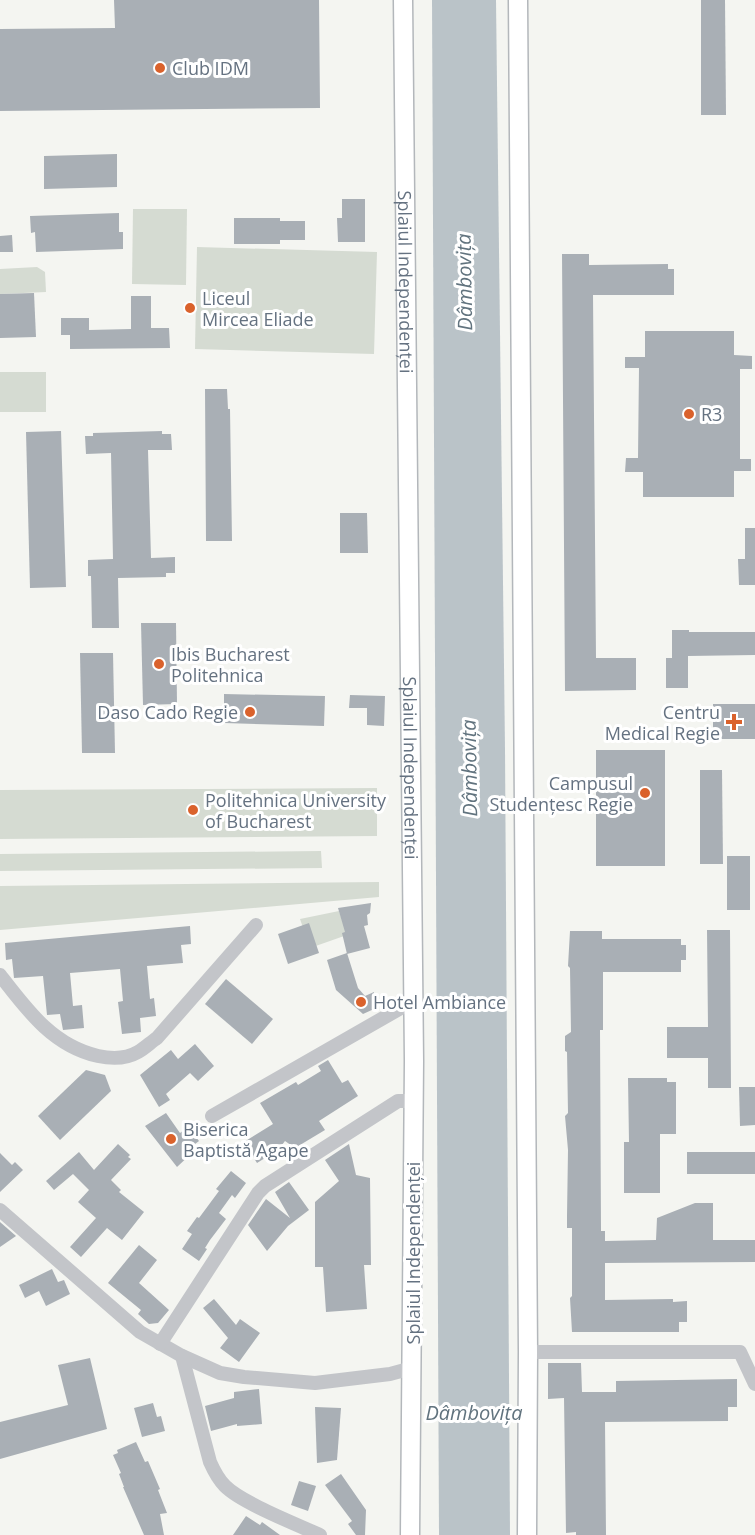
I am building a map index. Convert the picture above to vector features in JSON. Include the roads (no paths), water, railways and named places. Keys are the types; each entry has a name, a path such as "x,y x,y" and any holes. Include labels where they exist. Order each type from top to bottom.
{"main road":[{"name":"Splaiul Independenței","path":"403,0 414,1101 410,1535"},
{"path":"518,0 528,1352 527,1535"}],"street":[{"path":"0,975 34,1017 65,1044 81,1052 118,1058 138,1052 157,1038 256,925"},
{"path":"212,1116 413,1001"},
{"path":"160,1344 265,1186 398,1101 414,1101"},
{"path":"0,1210 140,1332 182,1356 220,1373 295,1383 336,1381 390,1374 412,1368"},
{"path":"528,1352 740,1352 755,1384"},
{"path":"182,1356 210,1462 217,1477 226,1488 244,1499 320,1535"}],"water":[{"name":"Dâmbovița","path":"432,0 496,0 505,749 510,1535 439,1535"}],"place":[{"name":"Club IDM","path":"160,68"},
{"name":"Liceul Mircea Eliade","path":"190,308"},
{"name":"R3","path":"689,414"},
{"name":"Ibis Bucharest Politehnica","path":"159,664"},
{"name":"Daso Cado Regie","path":"250,712"},
{"name":"Centru Medical Regie","path":"734,722"},
{"name":"Campusul Studențesc Regie","path":"645,793"},
{"name":"Politehnica University of Bucharest","path":"193,810"},
{"name":"Hotel Ambiance","path":"361,1002"},
{"name":"Biserica Baptistă Agape","path":"171,1139"}]}
